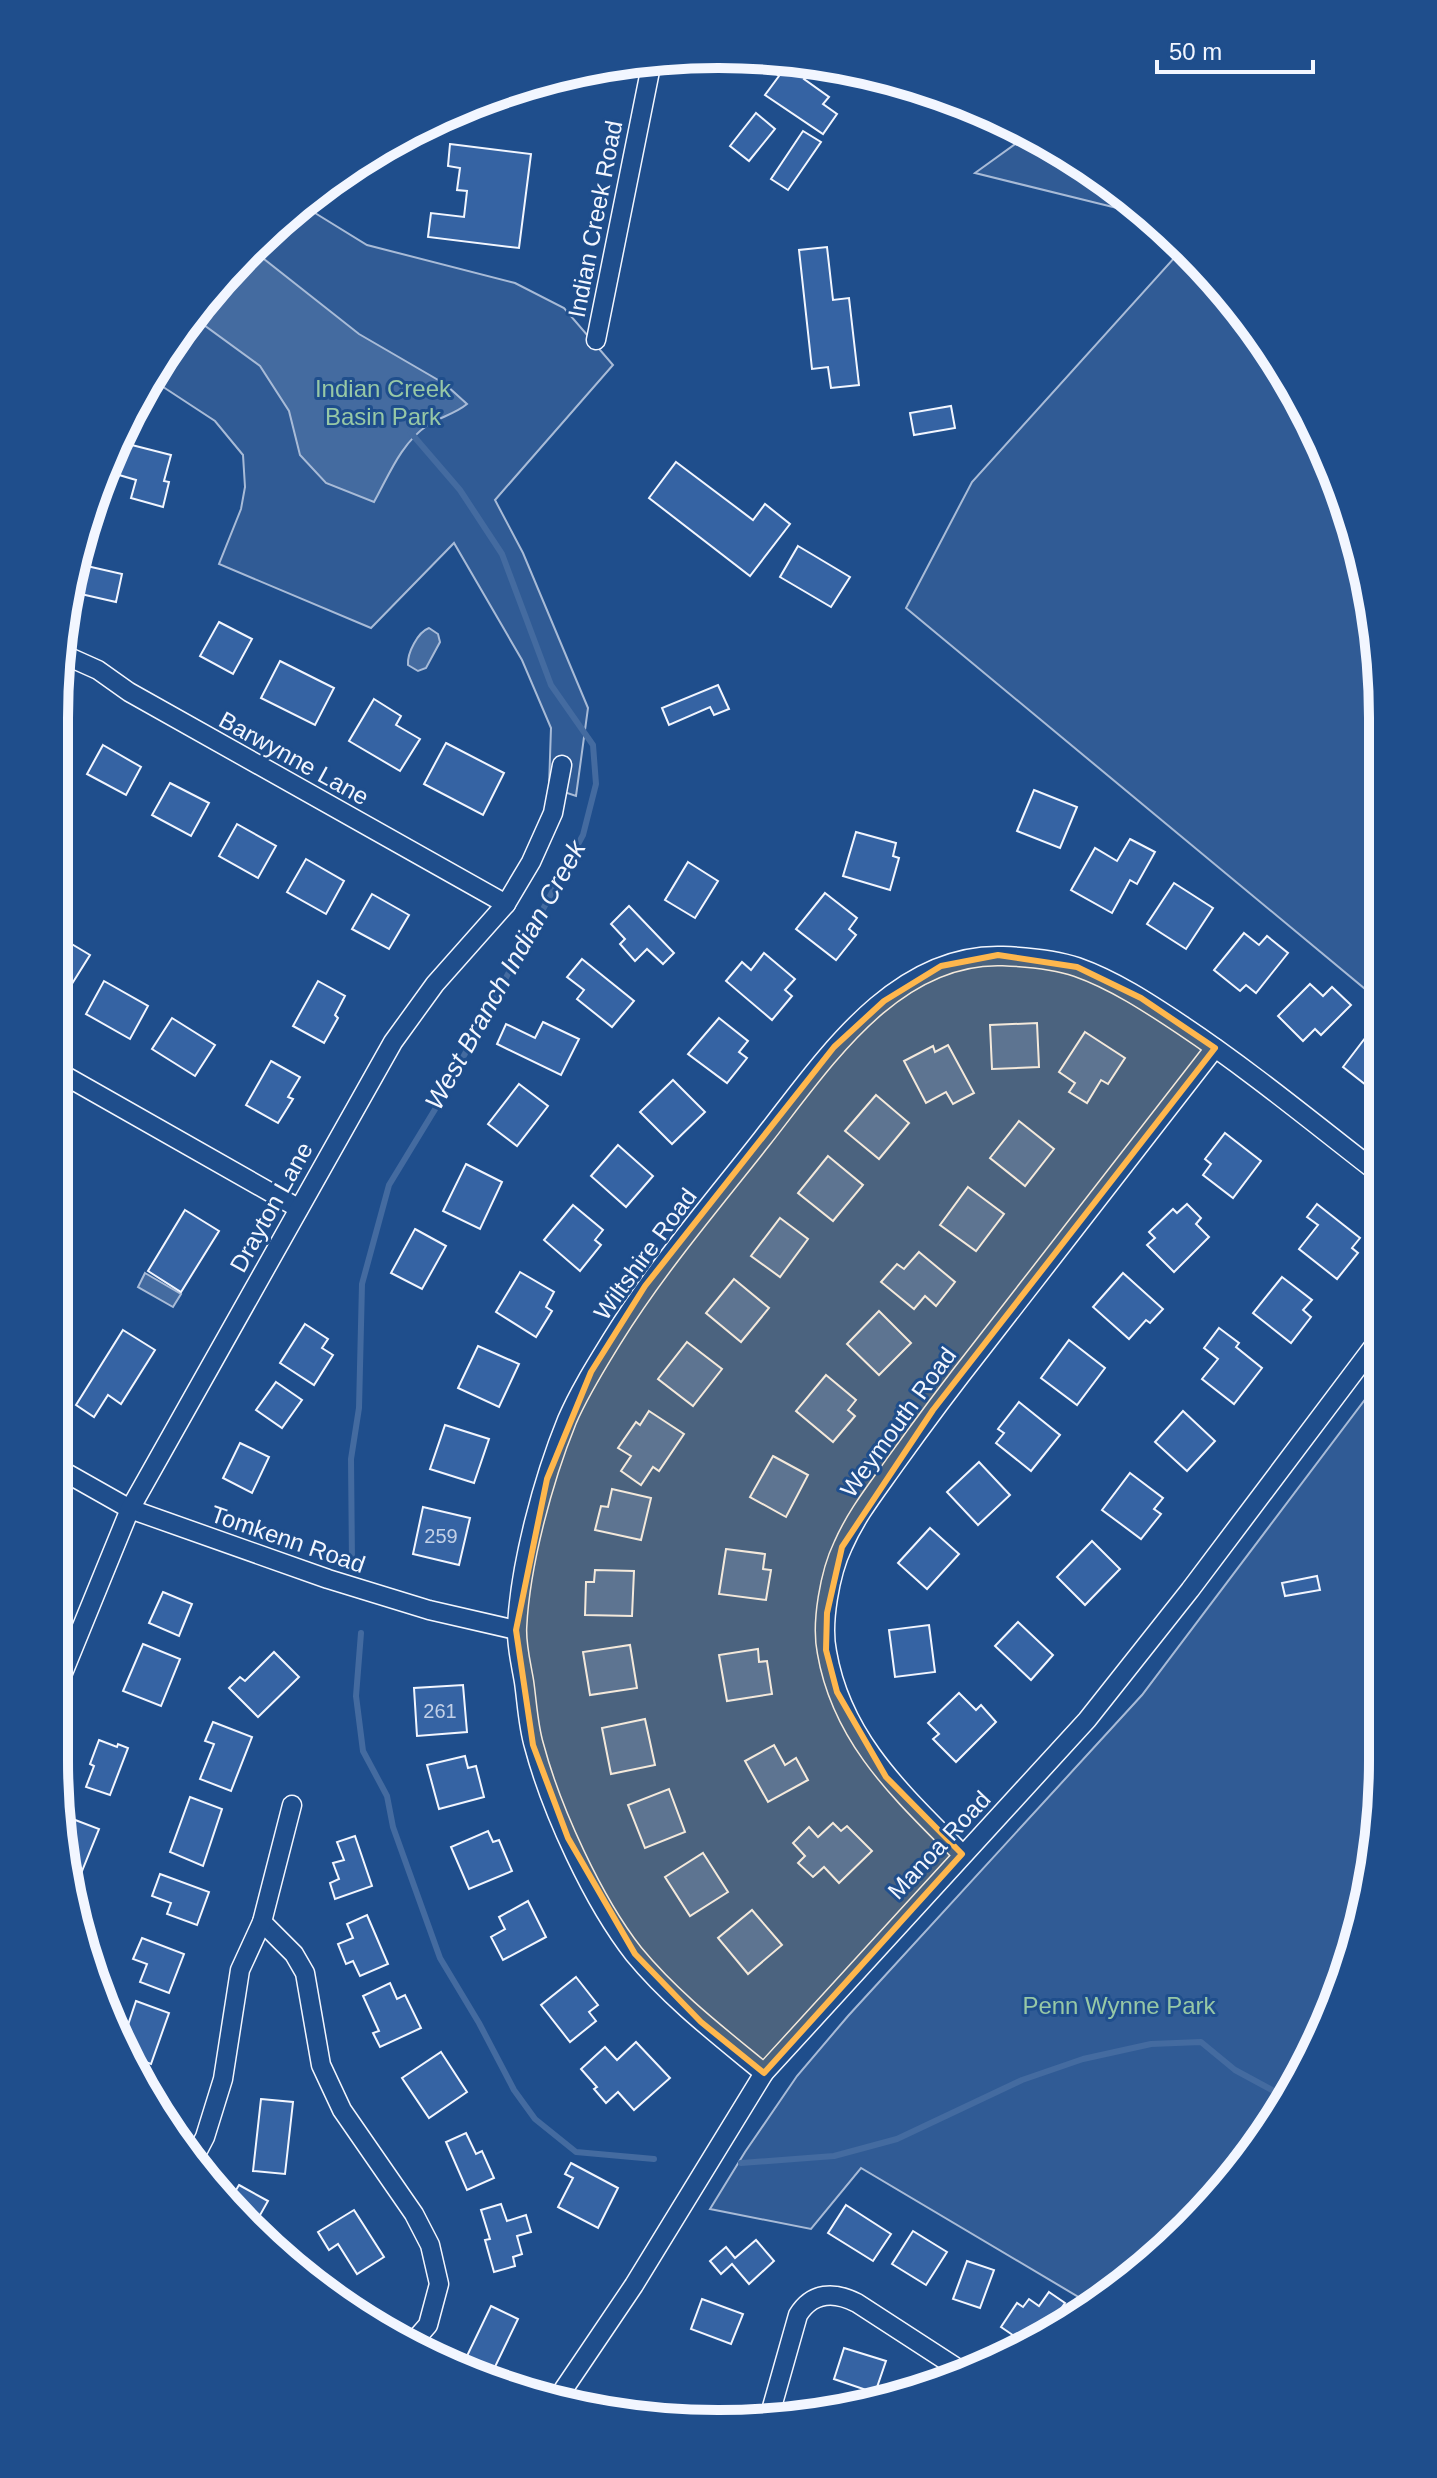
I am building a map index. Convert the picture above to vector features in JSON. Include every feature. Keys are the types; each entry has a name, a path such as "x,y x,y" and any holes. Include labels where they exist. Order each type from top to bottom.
{"street":[{"name":"Indian Creek Road","path":"596,340 650,72"},
{"name":"Barwynne Lane","path":"71,658 98,670 129,692 506,904"},
{"name":"Drayton Lane","path":"68,1661 130,1509 393,1042 435,984 506,904 531,862 553,813 562,765"},
{"name":"Wiltshire Road","path":"764,2073 701,2022 635,1954 598,1897 568,1838 533,1745 516,1630 525,1564 547,1479 567,1419 591,1372 655,1274 834,1047 884,1001 910,982 941,966 998,955 1077,967 1141,998 1215,1048 1369,1166"},
{"name":"Weymouth Road","path":"962,1854 886,1777 855,1730 837,1692 826,1650 832,1578 842,1547 862,1510 924,1423 1215,1048"},
{"path":"68,1077 298,1208"},
{"name":"Manoa Road","path":"562,2391 634,2285 764,2073 1087,1720 1190,1590 1369,1352"},
{"name":"Tomkenn Road","path":"68,1474 130,1509 328,1579 429,1610 516,1630"},
{"path":"198,2150 223,2079 240,1970 262,1922 292,1805"},
{"path":"262,1922 294,1954 305,1973 321,2065 342,2110 414,2214 430,2245 439,2284 428,2325 418,2336"},
{"path":"772,2408 795,2327 803,2308 814,2298 844,2296 953,2365"}],"highlighted area":[{"path":"998,955 1077,967 1141,998 1215,1048 933,1410 842,1547 827,1613 826,1650 837,1692 886,1777 962,1854 764,2073 701,2022 635,1954 568,1838 533,1745 516,1630 547,1479 591,1372 645,1286 834,1047 884,1001 941,966"}],"shaded area":[{"path":"1019,142 1080,178 1123,210 975,173"},
{"name":"Indian Creek Basin Park","path":"312,211 367,245 515,283 564,308 613,365 495,500 523,553 588,708 576,796 549,787 551,728 522,660 454,543 371,628 219,564 241,509 245,487 243,455 215,421 160,385 202,323 229,290"},
{"path":"261,257 359,334 445,384 467,404 428,425 410,441 396,460 374,502 326,483 300,455 289,411 260,366 202,323"},
{"path":"1175,257 1235,323 1282,393 1302,431 1334,509 1357,592 1368,676 1369,992 906,608 972,482"},
{"path":"429,628 438,634 440,642 426,668 418,671 408,665 409,655 417,638"},
{"path":"145,1273 181,1294 173,1307 138,1287"},
{"name":"Penn Wynne Park","path":"1369,1394 1368,1802 1357,1886 1334,1969 1302,2047 1282,2085 1235,2155 1201,2195 1147,2249 1082,2299 861,2168 811,2229 710,2209 797,2076 848,2016 1142,1695"}],"building":[{"path":"772,70 808,75 804,79 829,97 823,104 837,114 823,134 765,95 779,76"},
{"path":"756,113 775,129 749,161 730,146"},
{"path":"803,131 821,142 788,190 771,179"},
{"path":"450,144 531,154 519,248 428,237 431,213 464,217 467,191 457,190 460,168 448,166"},
{"path":"827,247 833,300 849,298 859,385 831,388 828,367 812,369 799,250"},
{"path":"951,406 955,428 914,435 910,413"},
{"path":"129,444 171,455 164,481 169,482 163,507 131,498 136,480 116,474"},
{"path":"676,462 753,520 765,504 790,524 750,576 649,498"},
{"path":"798,546 850,577 831,607 780,577"},
{"path":"86,566 122,574 116,602 80,594"},
{"path":"219,622 252,639 233,674 200,656"},
{"path":"280,661 334,688 315,725 261,698"},
{"path":"718,685 729,709 714,715 710,707 669,725 662,708"},
{"path":"374,699 401,716 396,725 420,739 400,771 349,741"},
{"path":"446,743 504,773 483,815 424,784"},
{"path":"103,745 141,767 126,795 87,774"},
{"path":"170,783 209,803 191,836 152,815"},
{"path":"1034,790 1077,807 1060,848 1017,831"},
{"path":"237,824 276,846 258,878 219,856"},
{"path":"856,832 896,843 893,856 899,858 890,890 843,876"},
{"path":"1130,839 1155,852 1137,884 1130,880 1112,913 1071,890 1095,848 1117,861"},
{"path":"306,859 344,881 326,914 287,892"},
{"path":"688,862 718,881 695,918 665,900"},
{"path":"1174,883 1213,908 1186,949 1147,924"},
{"path":"825,893 857,918 849,929 856,935 836,960 796,929"},
{"path":"372,894 409,915 389,949 352,929"},
{"path":"629,906 674,953 663,964 647,949 635,961 620,944 625,939 611,924"},
{"path":"1244,933 1259,945 1267,936 1288,953 1256,993 1246,985 1240,991 1214,970"},
{"path":"68,942 90,955 68,990"},
{"path":"764,953 795,979 785,990 792,996 772,1020 726,981 742,962 751,970"},
{"path":"582,959 634,1001 612,1027 577,999 584,990 567,977"},
{"path":"104,981 148,1006 130,1039 86,1014"},
{"path":"318,981 345,996 335,1015 338,1018 324,1043 293,1026"},
{"path":"1310,984 1323,996 1332,987 1351,1005 1321,1035 1315,1029 1303,1041 1278,1016"},
{"path":"172,1018 215,1045 195,1076 152,1049"},
{"path":"719,1018 748,1041 739,1052 747,1058 727,1083 688,1054"},
{"path":"543,1022 579,1039 561,1075 497,1044 506,1024 535,1038"},
{"path":"1037,1023 1039,1067 992,1069 990,1025"},
{"path":"1085,1032 1125,1058 1108,1084 1101,1080 1087,1103 1069,1092 1075,1083 1059,1072"},
{"path":"1369,1033 1369,1087 1343,1067"},
{"path":"948,1045 974,1093 953,1104 946,1092 926,1103 904,1061 933,1046 935,1052"},
{"path":"271,1061 300,1077 288,1097 293,1099 278,1123 246,1105"},
{"path":"673,1080 705,1112 672,1144 640,1112"},
{"path":"519,1084 548,1106 517,1146 488,1124"},
{"path":"876,1095 909,1123 879,1159 845,1131"},
{"path":"1019,1121 1054,1149 1025,1186 990,1158"},
{"path":"1225,1133 1261,1161 1233,1198 1203,1175 1211,1164 1205,1159"},
{"path":"618,1145 653,1176 626,1207 591,1176"},
{"path":"828,1156 863,1185 833,1221 798,1193"},
{"path":"466,1164 502,1182 480,1229 443,1211"},
{"path":"968,1187 1004,1214 976,1251 940,1225"},
{"path":"1187,1204 1201,1218 1196,1224 1209,1237 1174,1272 1147,1245 1155,1238 1149,1232 1173,1209 1177,1213"},
{"path":"1317,1204 1360,1238 1352,1248 1358,1253 1337,1279 1299,1249 1318,1225 1307,1217"},
{"path":"573,1205 603,1230 595,1240 601,1245 580,1271 544,1240"},
{"path":"185,1210 219,1231 181,1292 148,1271"},
{"path":"780,1218 808,1239 780,1277 751,1256"},
{"path":"415,1229 446,1246 422,1289 391,1273"},
{"path":"919,1252 955,1282 936,1306 925,1296 914,1309 881,1282 897,1264 904,1269"},
{"path":"520,1272 554,1292 546,1307 552,1311 536,1337 496,1312"},
{"path":"1123,1273 1163,1309 1150,1323 1146,1320 1129,1339 1093,1307"},
{"path":"1282,1277 1312,1300 1303,1310 1311,1317 1291,1343 1253,1313"},
{"path":"734,1279 769,1308 741,1342 706,1313"},
{"path":"879,1311 911,1343 879,1375 847,1344"},
{"path":"305,1324 328,1339 322,1348 333,1355 314,1385 280,1363"},
{"path":"1219,1328 1239,1343 1236,1347 1262,1368 1234,1404 1202,1379 1218,1359 1204,1348"},
{"path":"123,1330 155,1350 121,1404 108,1395 94,1417 76,1405"},
{"path":"1069,1340 1105,1368 1077,1405 1041,1378"},
{"path":"687,1342 722,1369 693,1406 658,1379"},
{"path":"478,1346 519,1364 499,1407 458,1388"},
{"path":"826,1375 856,1400 848,1410 855,1416 833,1442 796,1411"},
{"path":"276,1382 302,1400 282,1428 256,1410"},
{"path":"1019,1402 1060,1435 1031,1471 996,1443 1004,1433 998,1429"},
{"path":"649,1411 684,1434 659,1471 653,1467 641,1485 621,1471 631,1456 618,1448 636,1422 640,1425"},
{"path":"1183,1411 1215,1441 1187,1471 1155,1442"},
{"path":"445,1425 489,1439 474,1483 430,1469"},
{"path":"240,1443 269,1457 252,1493 223,1478"},
{"path":"773,1456 808,1475 786,1517 750,1497"},
{"path":"979,1462 1010,1495 978,1525 947,1492"},
{"path":"1130,1473 1163,1498 1154,1509 1161,1514 1141,1539 1102,1510"},
{"path":"612,1489 651,1498 641,1540 595,1530 601,1506 608,1507"},
{"path":"423,1507 470,1518 459,1565 413,1554"},
{"path":"930,1528 959,1554 927,1589 898,1563"},
{"path":"1092,1541 1120,1569 1085,1605 1057,1577"},
{"path":"726,1549 765,1554 763,1569 771,1570 766,1600 719,1594"},
{"path":"595,1570 634,1571 632,1616 585,1615 586,1582 594,1582"},
{"path":"1317,1576 1320,1590 1285,1596 1282,1583"},
{"path":"163,1592 192,1604 179,1636 149,1623"},
{"path":"1018,1622 1053,1655 1031,1680 995,1646"},
{"path":"929,1625 935,1672 895,1677 889,1630"},
{"path":"143,1644 180,1659 161,1706 123,1691"},
{"path":"630,1645 637,1688 590,1695 583,1652"},
{"path":"758,1649 759,1662 767,1661 772,1694 727,1701 719,1655"},
{"path":"274,1652 299,1677 258,1717 229,1688 240,1677 245,1681"},
{"path":"463,1685 467,1732 417,1736 414,1688"},
{"path":"959,1693 976,1710 981,1705 996,1722 956,1762 933,1739 939,1734 928,1723"},
{"path":"645,1719 655,1765 611,1774 602,1728"},
{"path":"213,1722 252,1737 231,1791 200,1779 214,1744 205,1741"},
{"path":"99,1740 128,1748 110,1795 86,1787"},
{"path":"774,1745 785,1765 796,1758 808,1780 768,1802 745,1761"},
{"path":"465,1756 468,1768 476,1766 484,1797 439,1809 427,1765"},
{"path":"669,1789 685,1832 645,1848 628,1805"},
{"path":"190,1797 222,1809 203,1866 170,1852"},
{"path":"71,1818 99,1829 78,1875"},
{"path":"833,1823 841,1831 847,1826 872,1851 839,1883 824,1867 813,1877 798,1863 805,1856 793,1843 809,1827 818,1837"},
{"path":"488,1831 493,1842 499,1840 512,1871 469,1889 451,1847"},
{"path":"355,1836 372,1886 335,1899 330,1883 339,1879 333,1863 344,1860 337,1842"},
{"path":"703,1853 728,1892 690,1916 665,1877"},
{"path":"160,1874 209,1892 197,1925 167,1914 171,1903 152,1896"},
{"path":"528,1901 546,1937 503,1960 491,1937 505,1929 499,1917"},
{"path":"752,1910 782,1945 748,1974 718,1938"},
{"path":"367,1915 388,1964 360,1976 353,1961 346,1964 338,1944 353,1938 347,1924"},
{"path":"142,1938 184,1954 169,1993 140,1982 147,1964 133,1959"},
{"path":"576,1977 598,2005 589,2012 596,2021 570,2042 541,2005"},
{"path":"390,1983 397,1999 405,1995 421,2028 380,2047 373,2033 379,2031 363,1996"},
{"path":"136,2001 169,2013 151,2064 142,2061 127,2028"},
{"path":"636,2042 670,2078 634,2110 618,2092 606,2103 581,2069 605,2047 617,2060"},
{"path":"441,2052 467,2092 429,2118 402,2078"},
{"path":"261,2099 293,2102 285,2174 253,2171"},
{"path":"466,2133 476,2154 482,2151 494,2178 467,2190 446,2142"},
{"path":"571,2163 618,2188 598,2228 558,2207 573,2178 565,2174"},
{"path":"239,2185 268,2201 258,2218 234,2193"},
{"path":"501,2204 507,2221 526,2215 531,2232 517,2236 522,2254 513,2257 515,2266 494,2272 485,2240 490,2239 481,2210"},
{"path":"846,2205 891,2234 873,2261 828,2233"},
{"path":"354,2210 384,2257 357,2274 338,2244 329,2250 318,2232"},
{"path":"913,2231 947,2252 926,2285 892,2264"},
{"path":"756,2240 774,2261 749,2284 732,2264 721,2274 710,2261 726,2247 735,2258"},
{"path":"967,2261 994,2270 980,2308 953,2299"},
{"path":"1049,2292 1065,2303 1057,2315 1016,2338 1001,2327 1017,2303 1023,2307 1029,2299 1039,2306"},
{"path":"702,2299 743,2314 731,2344 691,2329"},
{"path":"491,2306 518,2319 494,2369 466,2358"},
{"path":"844,2348 886,2361 876,2391 834,2379"}],"waterway":[{"name":"West Branch Indian Creek","path":"352,1562 351,1459 359,1408 362,1284 389,1185 434,1111 583,835 596,784 593,745 551,685 502,554 460,490 411,433"},
{"name":"West Branch Indian Creek","path":"361,1633 356,1696 363,1751 387,1796 393,1827 440,1958 514,2090 535,2119 576,2152 654,2159"},
{"name":"West Branch Indian Creek","path":"741,2163 834,2156 897,2139 1022,2080 1083,2059 1151,2044 1201,2042 1235,2070 1276,2094"}]}
